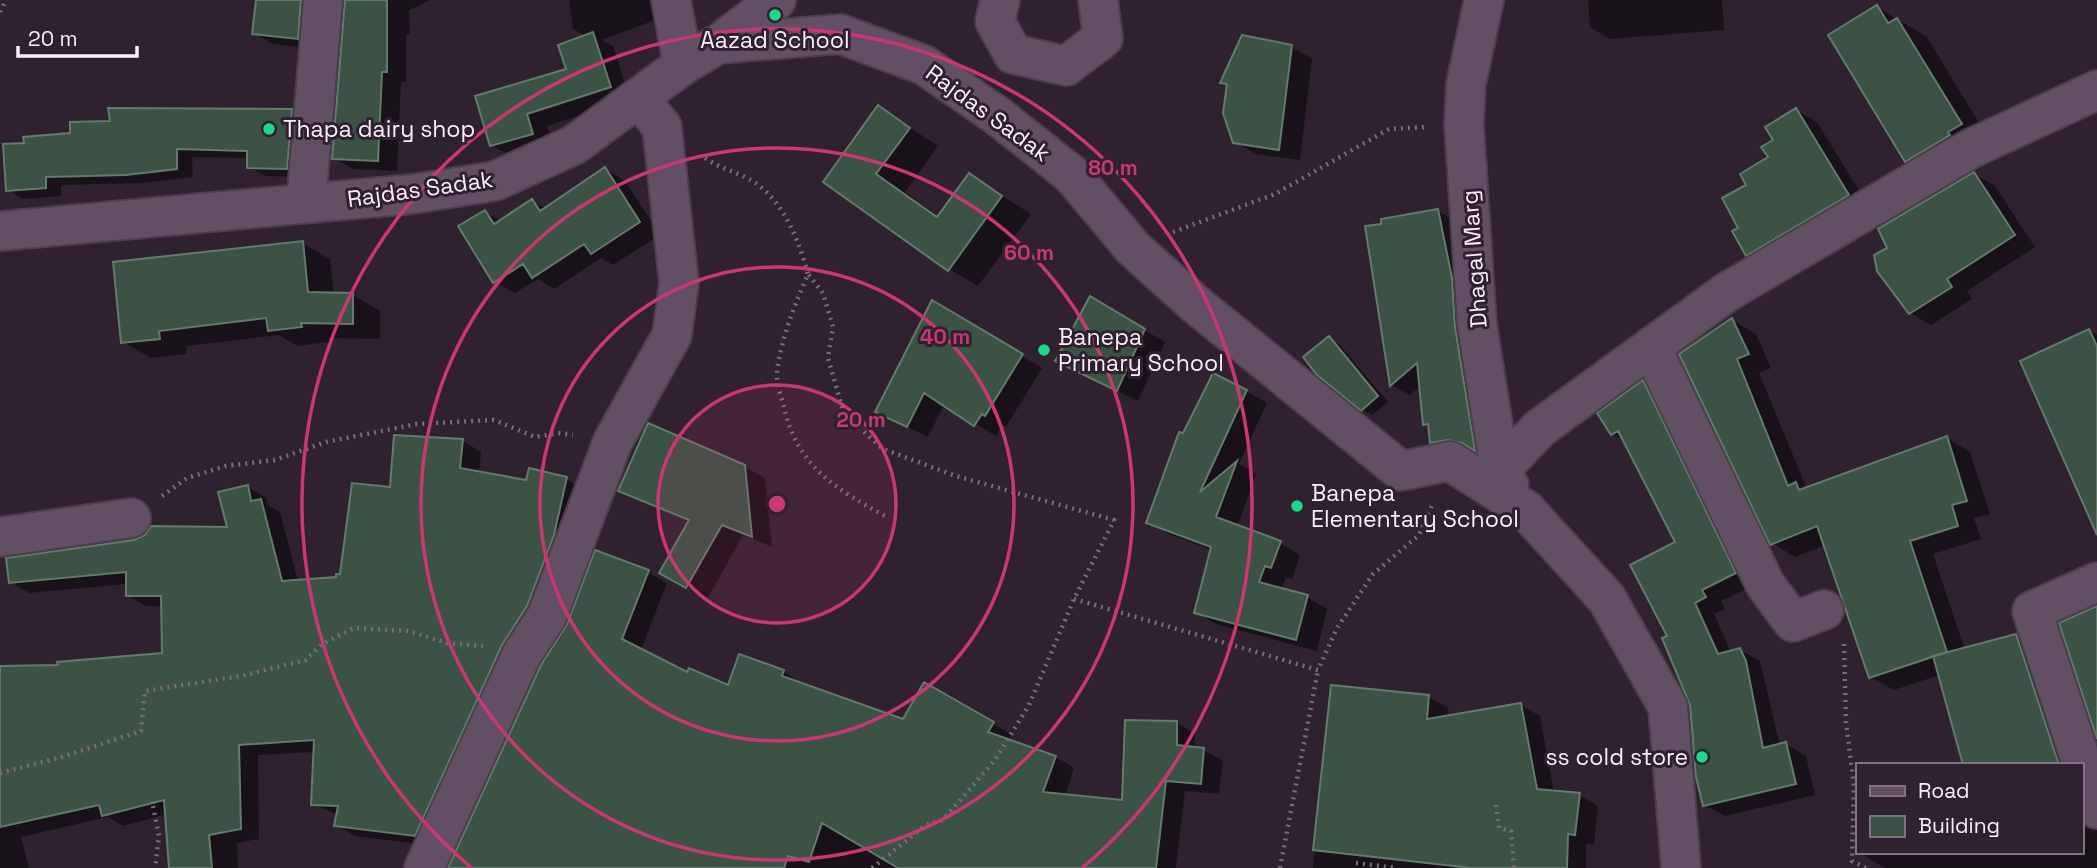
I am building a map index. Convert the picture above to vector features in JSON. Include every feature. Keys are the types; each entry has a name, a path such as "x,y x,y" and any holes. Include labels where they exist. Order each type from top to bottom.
{"street":[{"path":"306,203 323,0"},
{"path":"671,0 683,65"},
{"path":"718,44 776,0"},
{"path":"1000,0 995,21 1013,54 1066,66 1103,38 1098,0"},
{"name":"Dhagal Marg","path":"1484,0 1466,84 1465,124 1477,324 1500,470 1526,510"},
{"name":"Rajdas Sadak","path":"0,231 413,194 495,181 574,145 683,65 718,44 840,34 924,65 999,117 1072,175 1133,248 1194,303 1401,471 1450,461"},
{"path":"999,117 999,88 1013,54"},
{"path":"1500,470 1540,428 1727,292 1970,149 2097,90"},
{"path":"424,868 522,654 547,616 613,441 672,335 679,284 662,127 639,98"},
{"path":"1651,347 1765,583 1793,622 1824,610"},
{"path":"1450,461 1526,510 1607,599 1668,707 1681,868"},
{"path":"0,537 131,518"},
{"path":"2082,763 2032,611 2097,582"},
{"path":"2083,766 2097,809"}],"path":[{"path":"0,12 6,0"},
{"path":"1133,248 1275,194 1390,129 1465,124"},
{"path":"662,127 720,169 758,185 789,221 808,274 822,293 833,327 828,358 844,414 883,449 956,476 1114,520 1074,599 1029,705 995,760 943,820 926,825 872,868"},
{"path":"808,274 791,315 776,374 786,421 805,460 842,492 887,517"},
{"path":"131,518 141,515 187,478 226,466 275,460 326,442 417,424 494,420 536,437 558,433 613,441"},
{"path":"1280,868 1318,670 1337,628 1373,574 1419,535 1450,461"},
{"path":"1074,599 1318,670"},
{"path":"1824,610 1831,611 1837,617 1844,639 1846,722 1854,786 1852,861 1866,868"},
{"path":"0,773 62,757 141,731 145,691 241,676 306,660 322,644 354,628 408,632 447,643 485,646 522,654"},
{"path":"1496,805 1499,828 1511,831 1514,868"},
{"path":"153,806 159,836 155,868"},
{"path":"1356,863 1396,868"}],"building":[{"path":"256,0 301,0 298,39 252,34"},
{"path":"345,0 387,0 387,72 382,72 378,161 332,159"},
{"path":"1877,5 1888,23 1897,18 1962,124 1948,132 1950,135 1905,162 1828,35"},
{"path":"593,32 611,87 527,114 533,134 490,146 475,96 566,69 558,45"},
{"path":"1242,35 1292,45 1279,150 1233,143 1223,113 1227,84 1220,83"},
{"path":"878,105 910,128 876,174 937,217 969,173 1002,196 948,271 823,182"},
{"path":"108,108 292,109 287,169 247,168 247,151 177,149 177,169 126,175 46,177 46,188 6,191 3,144 24,143 23,137 70,133 70,122 110,121"},
{"path":"1796,108 1849,195 1746,256 1732,231 1738,228 1722,198 1746,185 1740,174 1768,157 1761,147 1773,140 1765,127"},
{"path":"605,167 640,222 591,254 584,244 532,278 523,264 493,283 458,226 485,210 494,224 532,199 540,211"},
{"path":"1974,172 2015,235 1947,279 1952,287 1909,314 1877,271 1874,255 1887,248 1878,229"},
{"path":"1438,209 1452,278 1455,327 1475,451 1462,443 1447,440 1430,443 1428,424 1423,425 1417,363 1390,386 1365,226 1381,224 1381,219"},
{"path":"303,241 308,292 353,293 353,324 301,323 302,327 268,331 266,318 159,331 160,339 121,343 113,262"},
{"path":"1090,296 1145,329 1117,391 1055,361"},
{"path":"932,300 1023,354 985,416 982,414 974,426 924,393 907,427 875,412"},
{"path":"1732,318 1749,354 1737,359 1788,486 1796,482 1799,490 1947,436 1967,501 1952,505 1958,526 1910,541 1947,652 1869,678 1817,526 1770,545 1679,354"},
{"path":"2089,329 2097,346 2097,535 2020,361"},
{"path":"1329,336 1378,396 1361,411 1317,375 1303,357"},
{"path":"1213,373 1247,390 1200,492 1237,461 1216,517 1281,541 1271,568 1265,566 1259,582 1308,595 1296,640 1194,613 1211,547 1146,523 1179,432 1183,433"},
{"path":"1643,380 1736,573 1702,590 1706,597 1695,603 1718,654 1740,648 1746,661 1763,748 1786,742 1796,784 1703,806 1696,777 1690,705 1662,638 1667,636 1630,565 1675,542 1618,431 1611,435 1597,413"},
{"path":"648,423 745,465 752,537 722,525 686,588 659,573 689,520 618,491"},
{"path":"394,435 463,439 460,468 526,480 529,468 567,477 554,535 527,606 502,645 415,836 334,826 338,806 311,805 314,740 239,745 241,829 209,835 212,868 169,868 164,800 102,816 99,805 0,827 0,666 58,665 57,662 162,653 161,596 126,596 126,572 9,583 6,558 134,540 145,535 151,526 227,527 218,492 248,485 251,501 261,499 282,581 336,577 336,574 340,574 352,483 390,487"},
{"path":"595,550 649,570 622,639 687,672 689,668 728,685 739,654 784,670 782,676 903,719 924,682 994,722 988,732 1056,756 1043,792 1122,800 1125,720 1177,721 1177,745 1204,748 1201,784 1166,781 1156,868 898,868 822,823 809,862 788,856 784,868 448,868 541,665 567,624"},
{"path":"2097,606 2097,739 2059,623"},
{"path":"2016,634 2058,763 1962,763 1933,656"},
{"path":"1331,685 1429,695 1427,719 1521,703 1537,789 1580,793 1575,835 1568,834 1567,868 1471,868 1313,850"}],"place":[{"name":"Aazad School","path":"775,15"},
{"name":"Thapa dairy shop","path":"269,129"},
{"name":"Banepa Primary School","path":"1044,350"},
{"name":"Banepa Elementary School","path":"1297,506"},
{"name":"ss cold store","path":"1702,757"}]}
